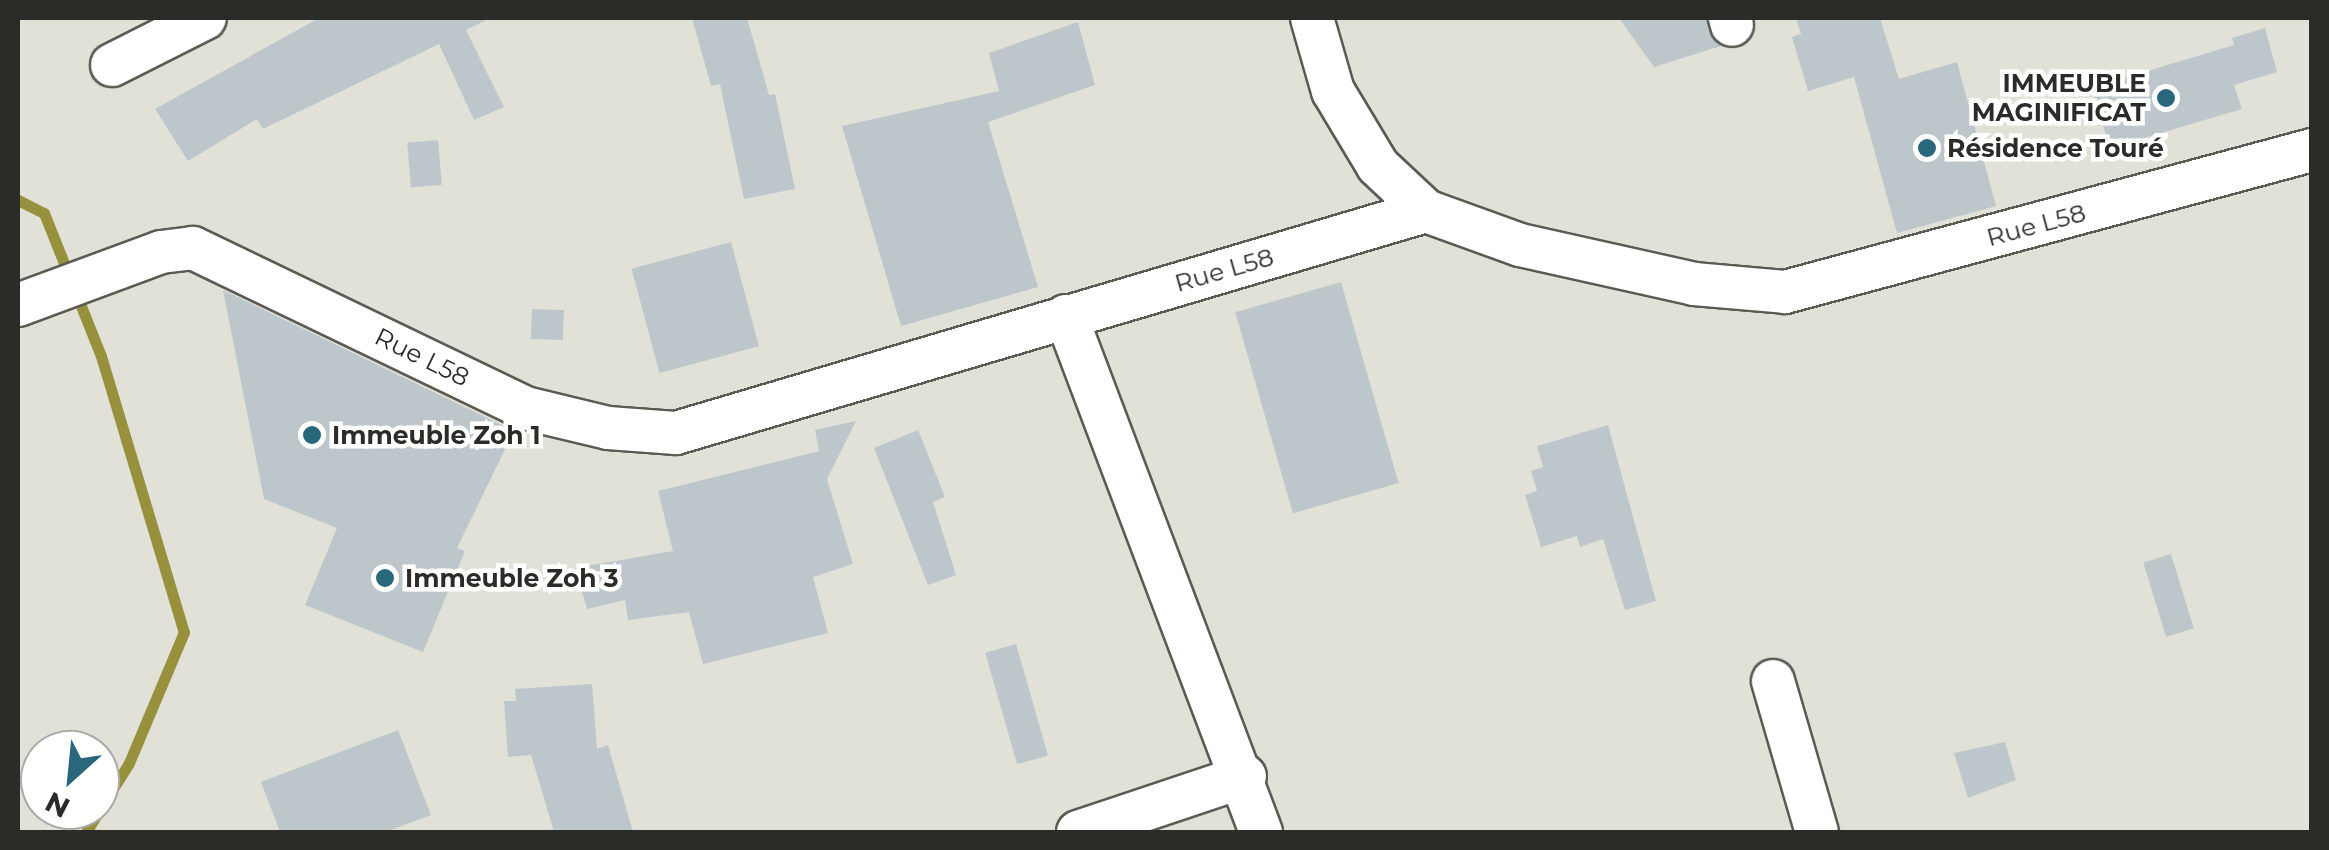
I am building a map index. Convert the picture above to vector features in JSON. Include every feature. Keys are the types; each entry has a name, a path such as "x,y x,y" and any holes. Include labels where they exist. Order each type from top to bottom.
{"street":[{"path":"112,65 206,18"},
{"path":"1312,18 1334,91 1378,166 1426,211"},
{"name":"Rue L58","path":"29,301 162,252 210,252 525,408 608,428 676,433 1426,211 1559,254 1694,284 1784,292 2312,150"},
{"path":"1066,316 1244,776 1261,832"},
{"path":"1773,681 1817,832"},
{"path":"1078,832 1244,776"}],"building":[{"path":"319,18 490,18 466,30 504,107 474,120 439,44 263,129 257,119 188,161 155,109"},
{"path":"692,18 747,18 769,95 775,94 795,189 744,199 720,84 711,86"},
{"path":"1619,18 1706,18 1721,46 1654,67"},
{"name":"Résidence Touré","path":"1796,18 1880,18 1899,79 1957,62 1996,206 1897,233 1854,77 1808,91 1792,37 1801,34"},
{"path":"1078,22 1095,85 988,122 1038,287 901,326 842,126 999,91 989,53"},
{"name":"IMMEUBLE MAGINIFICAT","path":"2265,28 2277,72 2234,85 2242,109 2110,148 2091,88 2234,45 2232,38"},
{"path":"438,140 442,185 411,188 407,143"},
{"path":"731,242 759,346 659,373 632,269"},
{"path":"1341,282 1399,483 1293,513 1235,312"},
{"path":"223,290 514,431 457,548 465,551 423,652 305,605 337,528 264,499"},
{"path":"532,309 564,310 563,340 531,339"},
{"path":"856,421 827,479 853,564 813,577 828,633 703,664 689,612 628,620 625,600 587,609 575,568 673,551 658,491 819,451 815,430"},
{"path":"1608,425 1656,601 1625,610 1603,539 1580,547 1577,536 1541,547 1525,495 1537,491 1531,471 1543,467 1537,446"},
{"path":"918,430 945,497 933,502 956,575 928,585 874,448"},
{"path":"2171,554 2194,629 2166,637 2143,562"},
{"path":"1016,644 1048,756 1017,764 985,653"},
{"path":"592,684 597,749 608,745 633,832 554,832 531,755 508,757 504,701 516,701 515,689"},
{"path":"398,730 431,815 385,832 280,832 261,782"},
{"path":"2005,742 2016,780 1968,798 1954,753"}],"waterway":[{"path":"18,200 44,213 101,356 184,632 120,777"}],"place":[{"name":"IMMEUBLE MAGINIFICAT","path":"2166,98"},
{"name":"Résidence Touré","path":"1927,148"},
{"name":"Immeuble Zoh 1","path":"312,435"},
{"name":"Immeuble Zoh 3","path":"385,578"}]}
